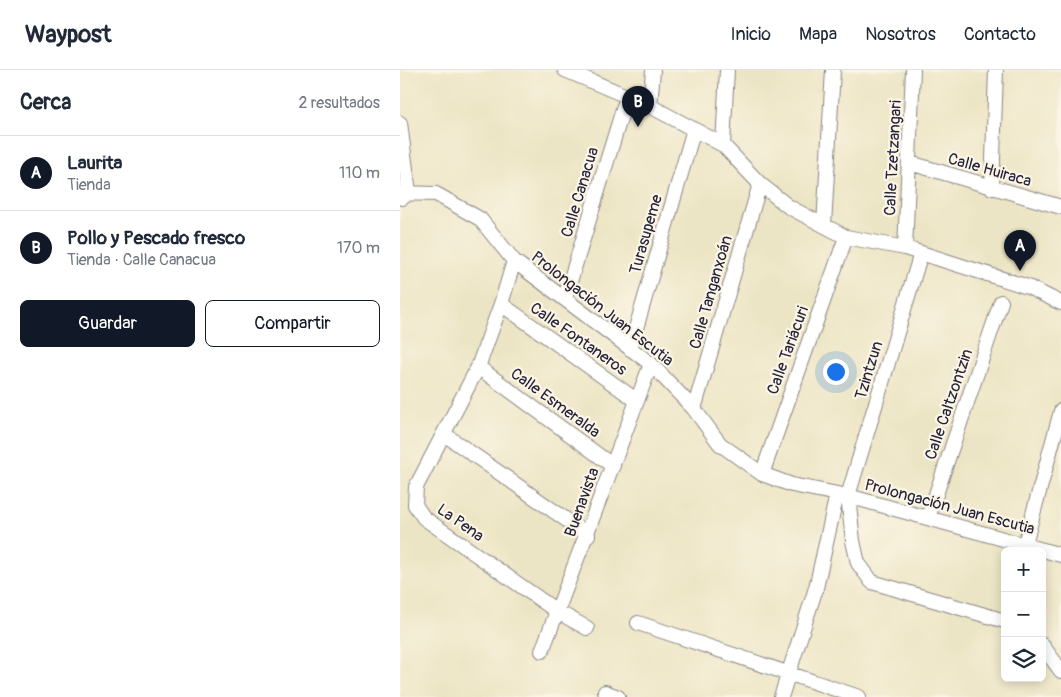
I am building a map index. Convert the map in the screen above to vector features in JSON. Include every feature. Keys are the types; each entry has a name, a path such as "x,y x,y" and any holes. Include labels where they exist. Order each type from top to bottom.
{"street":[{"path":"650,106 653,70"},
{"path":"723,144 727,70"},
{"path":"824,225 833,70"},
{"name":"Calle Tzetzangari","path":"905,248 913,70"},
{"path":"992,188 996,70"},
{"path":"567,71 650,106 723,144 760,184 789,208 846,237 905,248 1028,287 1061,303"},
{"name":"Calle Canacua","path":"565,298 627,96"},
{"path":"400,124 403,195"},
{"name":"Turasupeme","path":"630,349 694,129"},
{"name":"Calle Huiraca","path":"910,164 1061,207"},
{"name":"Calle Tanganxoán","path":"694,409 760,184"},
{"name":"Prolongación Juan Escutia","path":"403,195 436,194 480,219 514,261 651,364 694,409 720,444 762,474 792,485 843,495 1024,547"},
{"name":"Calle Tariácuri","path":"762,474 846,237"},
{"name":"Tzintzun","path":"781,697 843,495 921,253"},
{"name":"La Pena","path":"514,261 501,304 478,367 416,487 414,505 424,518 558,612 587,628"},
{"name":"Calle Caltzontzin","path":"928,518 1001,302"},
{"name":"Calle Fontaneros","path":"501,304 636,400"},
{"name":"Buenavista","path":"542,651 588,535 636,400 651,364"},
{"name":"Calle Esmeralda","path":"478,367 613,466"},
{"path":"1024,547 1057,437 1061,412"},
{"path":"444,434 588,535"},
{"path":"843,495 858,563 872,582 1001,617"},
{"name":"Prolongación Juan Escutia","path":"1046,552 1061,555"},
{"path":"638,623 860,697"},
{"path":"1046,650 1061,671"}],"place":[{"name":"Pollo y Pescado fresco","path":"638,127"},
{"name":"Laurita","path":"1020,271"}]}
